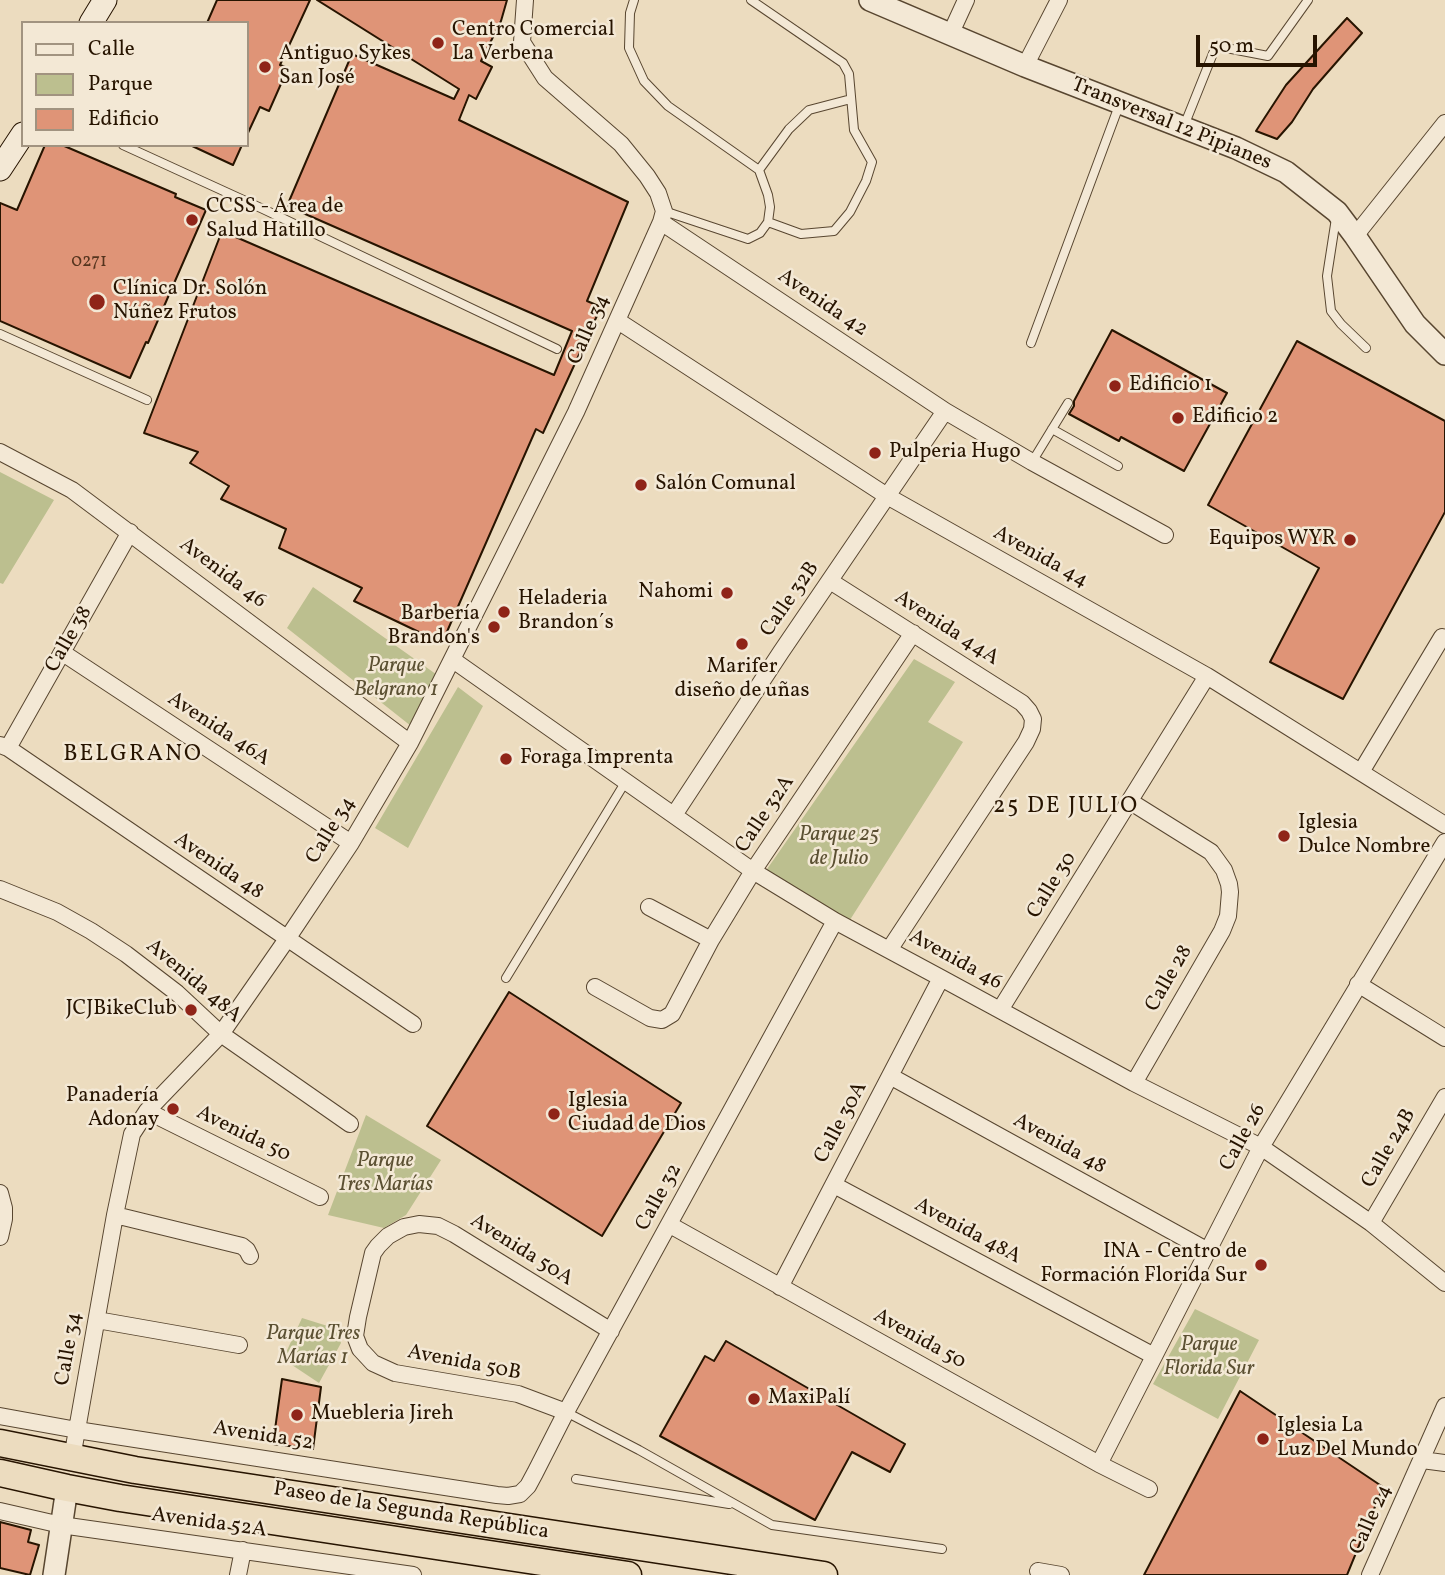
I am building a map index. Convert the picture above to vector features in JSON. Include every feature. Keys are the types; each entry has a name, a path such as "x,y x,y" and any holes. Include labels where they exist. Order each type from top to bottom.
{"highway":[{"name":"Paseo de la Segunda República","path":"0,1443 135,1470 824,1575"},
{"name":"Paseo de la Segunda República","path":"0,1473 120,1498 628,1575"}],"main road":[{"path":"92,21 105,0"},
{"path":"0,169 21,137"}],"street":[{"path":"525,0 522,42 545,78 621,144 647,176 658,193 663,216"},
{"name":"Transversal 12 Pipianes","path":"870,0 1025,66 1236,148 1286,172 1337,212 1415,324 1445,354"},
{"path":"950,35 966,0"},
{"path":"1025,66 1059,0"},
{"path":"1355,236 1445,123"},
{"name":"Calle 34","path":"72,1458 131,1138 147,1111 221,1034 351,843 410,743 576,412 663,216"},
{"name":"Avenida 42","path":"663,216 944,411 1165,535"},
{"name":"Avenida 44","path":"618,321 887,495 1207,676 1445,825"},
{"name":"Calle 32B","path":"674,815 944,411"},
{"name":"Avenida 46","path":"0,452 72,490 410,743"},
{"name":"Calle 38","path":"4,746 63,653 130,532"},
{"name":"Avenida 44A","path":"830,581 1022,703 1033,719 1026,741 889,950"},
{"name":"Calle 32A","path":"595,987 643,1015 658,1020 672,1014 711,940 753,871 913,633"},
{"path":"1361,772 1442,637"},
{"name":"Avenida 46A","path":"63,653 351,843"},
{"name":"Avenida 46","path":"453,660 753,871 889,950 1134,1083 1261,1147 1371,1223 1445,1283"},
{"name":"Calle 30","path":"1000,1010 1207,676"},
{"name":"Avenida 48","path":"4,746 413,1024"},
{"name":"Calle 28","path":"1131,802 1211,852 1224,870 1230,892 1228,916 1222,931 1134,1083"},
{"name":"Calle 26","path":"1099,1464 1261,1147 1445,842"},
{"name":"Avenida 48A","path":"0,889 57,912 103,938 160,979 221,1034 349,1124"},
{"path":"649,906 711,940"},
{"name":"Calle 32","path":"520,1494 536,1474 566,1412 835,920"},
{"name":"Calle 30A","path":"780,1287 941,978"},
{"path":"1358,984 1445,1038"},
{"name":"Avenida 48","path":"890,1076 1208,1251"},
{"name":"Calle 24B","path":"1371,1223 1445,1097"},
{"name":"Avenida 50","path":"147,1111 320,1197"},
{"name":"Avenida 48A","path":"834,1185 1154,1356"},
{"path":"0,1237 4,1219 1,1195"},
{"path":"115,1215 242,1246 250,1256"},
{"name":"Avenida 50A","path":"360,1349 355,1340 355,1331 373,1253 388,1236 411,1224 438,1226 454,1234 611,1331"},
{"name":"Avenida 50","path":"670,1225 1099,1464 1149,1489"},
{"path":"97,1320 239,1345"},
{"name":"Avenida 50B","path":"360,1349 373,1363 395,1373 518,1394 566,1412"},
{"name":"Calle 24","path":"1370,1575 1445,1406"},
{"name":"Avenida 52","path":"0,1416 497,1495 520,1494"},
{"path":"1422,1460 1445,1463"},
{"path":"54,1575 67,1488"},
{"name":"Avenida 52A","path":"0,1511 61,1525 243,1550 350,1570 413,1575"},
{"path":"238,1575 243,1550"},
{"path":"1038,1571 1061,1575"}],"lane":[{"path":"634,0 629,13 629,48 644,81 668,106 758,170 770,207 768,222 760,233 748,239 663,216"},
{"path":"751,0 843,63 849,74 855,130 872,162 866,181 850,212 834,231 801,234 768,222"},
{"path":"1184,127 1216,46 1268,55 1308,0"},
{"path":"758,170 789,130 809,110 851,99"},
{"path":"1031,344 1119,103"},
{"path":"127,147 557,349"},
{"path":"1337,212 1327,276 1331,311 1366,348"},
{"path":"0,334 147,400"},
{"path":"1032,462 1068,403"},
{"path":"1052,429 1118,466"},
{"path":"506,978 626,781"},
{"path":"566,1412 772,1525 942,1549"},
{"path":"576,1479 736,1505"}],"green space":[{"path":"0,472 54,500 3,584 0,583"},
{"name":"Parque Belgrano 1","path":"313,587 440,677 411,726 287,628"},
{"name":"Parque 25 de Julio","path":"914,659 955,682 928,722 963,742 848,923 765,872"},
{"path":"458,687 483,706 408,848 375,828"},
{"name":"Parque Tres Marías","path":"366,1115 441,1160 406,1215 384,1228 328,1215"},
{"name":"Parque Florida Sur","path":"1195,1309 1259,1340 1218,1419 1153,1384"},
{"name":"Parque Tres Marías 1","path":"302,1318 337,1329 341,1343 319,1383 283,1359"}],"building":[{"name":"Antiguo Sykes San José","path":"217,0 310,0 280,65 288,68 269,111 260,107 248,133 248,21 208,21"},
{"path":"317,0 507,0 501,21 481,61 492,67 476,99 469,95 459,120 628,202 587,301 601,307 543,433 536,429 442,643 354,601 362,588 279,548 286,529 221,499 229,486 190,463 198,452 144,433 222,231 554,375 572,331 287,206 352,54 454,99 459,89"},
{"path":"1347,18 1362,33 1313,89 1292,122 1277,139 1256,131 1286,85"},
{"name":"Clínica Dr. Solón Núñez Frutos","path":"44,147 67,147 176,194 175,197 206,210 130,378 0,321 0,203 17,210"},
{"path":"194,147 241,147 233,165"},
{"path":"1112,330 1227,393 1184,471 1121,437 1119,441 1069,414"},
{"name":"Equipos WYR","path":"1297,341 1445,421 1445,512 1343,699 1270,662 1319,568 1208,505"},
{"name":"Iglesia Ciudad de Dios","path":"509,992 681,1103 602,1236 427,1126"},
{"name":"MaxiPalí","path":"726,1341 905,1444 890,1472 852,1452 815,1520 660,1436 705,1356 714,1361"},
{"name":"Muebleria Jireh","path":"282,1379 321,1387 313,1449 273,1444"},
{"name":"Iglesia La Luz Del Mundo","path":"1240,1391 1383,1487 1347,1575 1144,1575"},
{"path":"0,1522 31,1530 28,1542 39,1545 30,1575 0,1568"}],"place":[{"name":"Centro Comercial La Verbena","path":"438,43"},
{"name":"Antiguo Sykes San José","path":"265,67"},
{"name":"CCSS - Área de Salud Hatillo","path":"192,220"},
{"name":"Clínica Dr. Solón Núñez Frutos","path":"97,302"},
{"name":"Edificio 1","path":"1115,386"},
{"name":"Edificio 2","path":"1178,418"},
{"name":"Pulperia Hugo","path":"875,453"},
{"name":"Salón Comunal","path":"641,485"},
{"name":"Equipos WYR","path":"1350,540"},
{"name":"Nahomi","path":"727,593"},
{"name":"Heladeria Brandon´s","path":"504,612"},
{"name":"Barbería Brandon's","path":"494,627"},
{"name":"Marifer diseño de uñas","path":"742,644"},
{"name":"Foraga Imprenta","path":"506,759"},
{"name":"Iglesia Dulce Nombre","path":"1284,836"},
{"name":"JCJBikeClub","path":"191,1010"},
{"name":"Panadería Adonay","path":"173,1109"},
{"name":"Iglesia Ciudad de Dios","path":"554,1114"},
{"name":"INA - Centro de Formación Florida Sur","path":"1261,1265"},
{"name":"MaxiPalí","path":"754,1399"},
{"name":"Muebleria Jireh","path":"297,1415"},
{"name":"Iglesia La Luz Del Mundo","path":"1263,1439"}],"district":[{"name":"BELGRANO","path":"133,756"},
{"name":"25 DE JULIO","path":"1066,808"}]}
